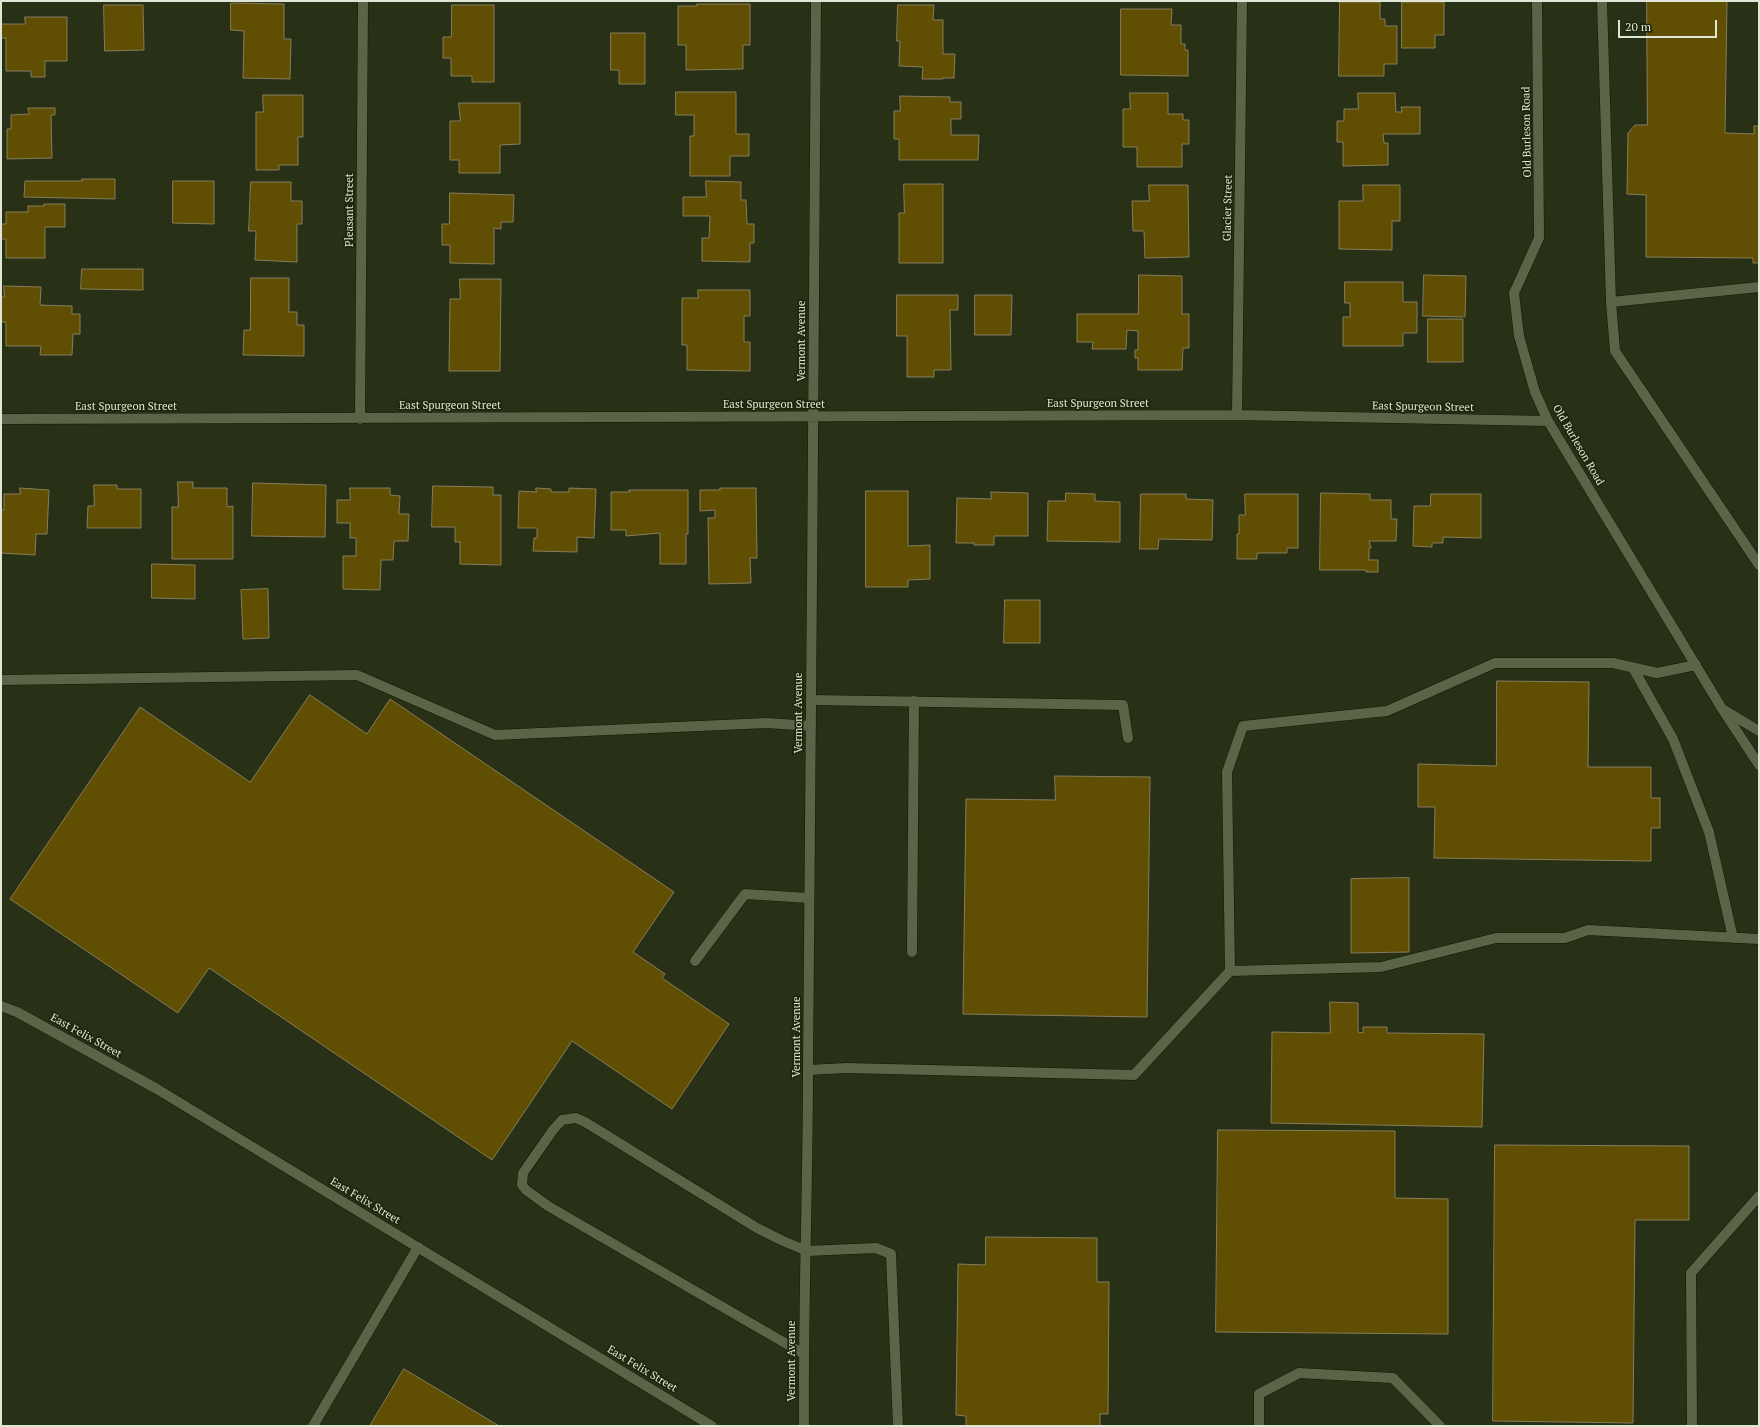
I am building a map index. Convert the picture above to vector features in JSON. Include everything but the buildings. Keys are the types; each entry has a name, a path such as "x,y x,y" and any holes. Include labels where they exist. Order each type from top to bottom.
{"street":[{"name":"Pleasant Street","path":"360,419 363,1"},
{"name":"Vermont Avenue","path":"804,1426 804,1354 807,1251 816,1"},
{"name":"Glacier Street","path":"1237,415 1242,1"},
{"name":"Old Burleson Road","path":"1537,1 1540,238 1514,293 1519,336 1535,392 1548,421 1721,708 1759,765"},
{"path":"1602,1 1612,302 1615,350 1759,565"},
{"path":"1612,302 1759,286"},
{"name":"East Spurgeon Street","path":"1,420 1237,415 1548,421"},
{"path":"808,1070 847,1068 1134,1075 1230,970 1227,772 1243,726 1387,711 1495,663 1613,663 1658,673 1696,665"},
{"path":"1633,668 1673,739 1709,832 1733,938"},
{"path":"1,680 357,675 495,735 767,723 811,726"},
{"path":"811,700 1123,705 1128,738"},
{"path":"912,952 914,701"},
{"name":"Old Burleson Road","path":"1721,708 1759,731"},
{"path":"695,961 745,894 809,898"},
{"path":"1230,970 1381,967 1496,938 1565,938 1588,930 1759,939"},
{"name":"East Felix Street","path":"1,1006 17,1012 157,1089 712,1426"},
{"path":"804,1354 540,1201 526,1190 522,1185 523,1173 558,1124 569,1118 576,1118 586,1122 757,1228 807,1251 876,1248 891,1254 898,1426"},
{"path":"1692,1426 1691,1273 1759,1196"},
{"path":"313,1426 418,1247"},
{"path":"1259,1426 1259,1394 1299,1373 1393,1378 1440,1426"}]}
